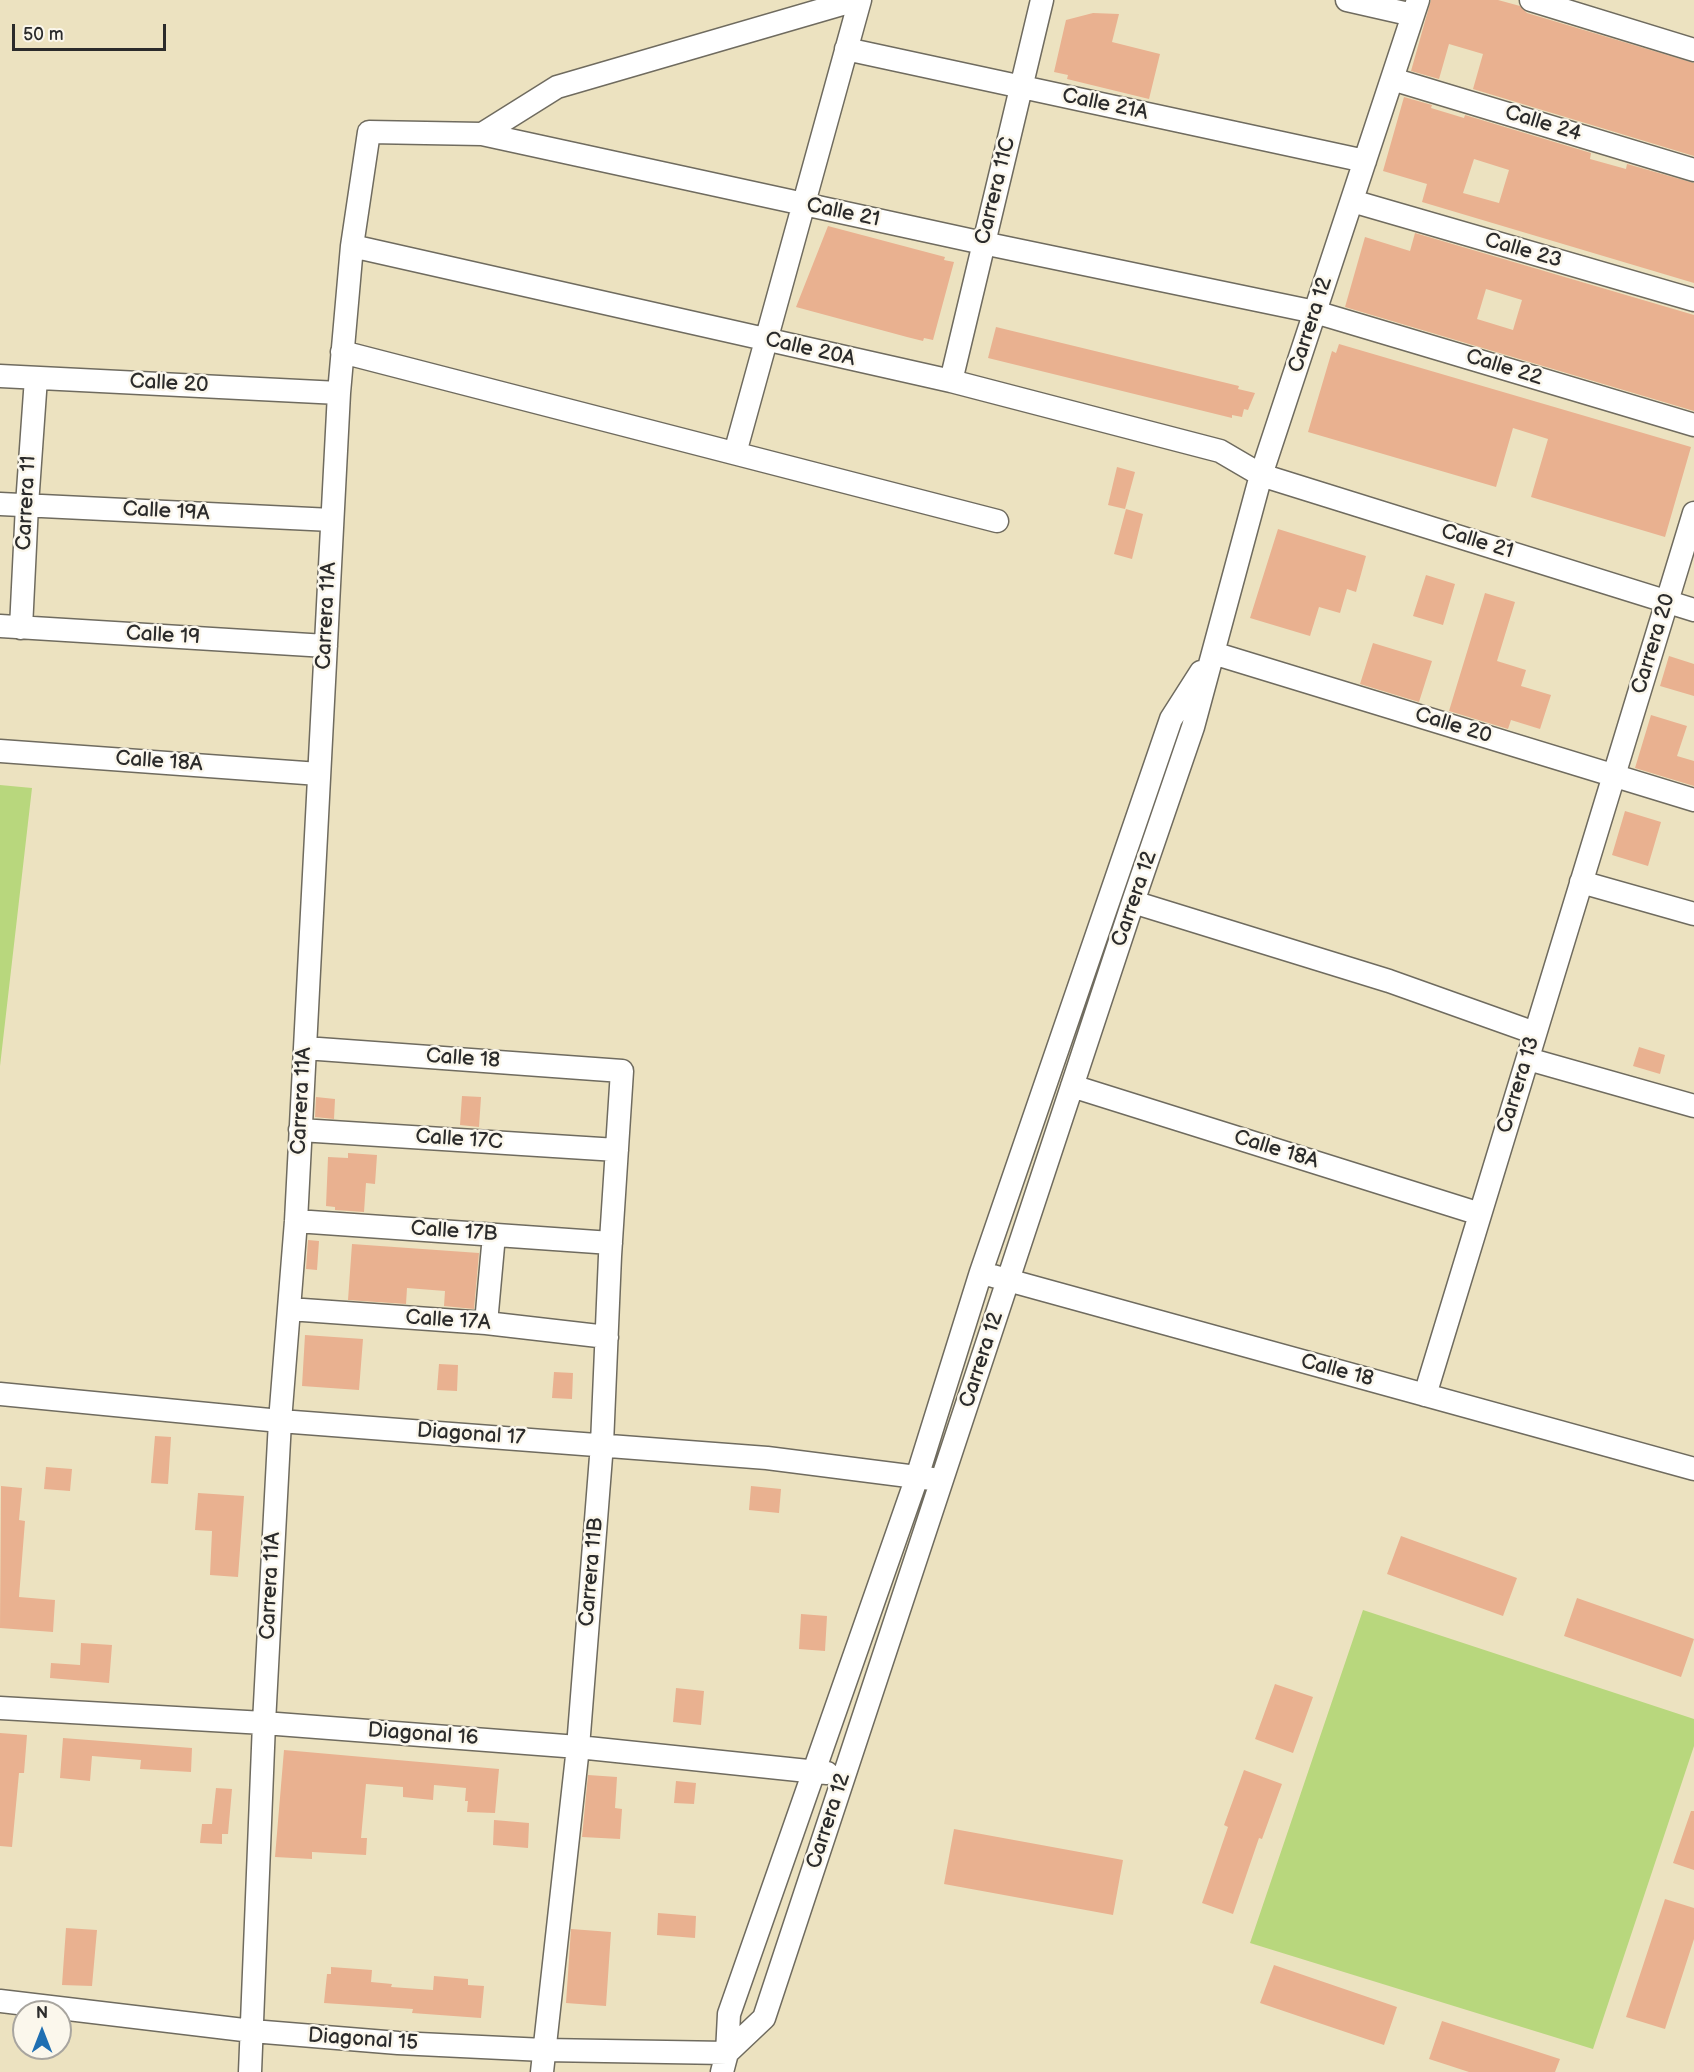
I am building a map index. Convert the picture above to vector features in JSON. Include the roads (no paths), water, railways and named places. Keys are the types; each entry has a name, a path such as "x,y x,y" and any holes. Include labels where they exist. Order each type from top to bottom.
{"street":[{"path":"482,134 557,87 858,0 735,453"},
{"name":"Carrera 11C","path":"951,381 1042,0"},
{"path":"1347,0 1416,8"},
{"path":"1531,0 1694,50"},
{"name":"Carrera 12","path":"725,2063 764,2018 1193,727 1261,475 1416,8"},
{"name":"Calle 21A","path":"846,49 1365,161"},
{"name":"Calle 24","path":"1392,79 1694,170"},
{"name":"Calle 21","path":"369,132 482,134 983,243 1315,312"},
{"name":"Carrera 11A","path":"250,2072 264,1723 280,1421 296,1221 339,393 352,246 369,132"},
{"name":"Calle 23","path":"1352,201 1694,300"},
{"name":"Calle 20A","path":"352,246 951,381 1220,451 1261,475"},
{"name":"Calle 22","path":"1315,312 1694,425"},
{"path":"342,351 997,521"},
{"name":"Calle 20","path":"0,376 339,393"},
{"name":"Carrera 11","path":"10,627 27,505 36,378"},
{"name":"Calle 21","path":"1261,475 1694,610"},
{"name":"Calle 19A","path":"0,504 332,520"},
{"name":"Carrera 20","path":"1614,776 1694,513"},
{"name":"Calle 19","path":"10,627 326,646"},
{"name":"Carrera 12","path":"725,2063 729,2014 917,1477 981,1272 1171,719 1213,653"},
{"name":"Calle 20","path":"1213,653 1694,800"},
{"name":"Calle 18A","path":"0,751 319,774"},
{"name":"Carrera 13","path":"1425,1395 1614,776"},
{"path":"1581,882 1694,914"},
{"path":"1133,902 1389,981 1535,1033"},
{"name":"Calle 18","path":"305,1048 622,1071"},
{"path":"1527,1059 1694,1106"},
{"name":"Carrera 11B","path":"543,2061 578,1747 602,1444 622,1071"},
{"name":"Calle 18A","path":"1072,1086 1480,1214"},
{"name":"Calle 17C","path":"300,1130 617,1150"},
{"name":"Calle 17B","path":"296,1221 611,1243"},
{"path":"486,1323 494,1235"},
{"name":"Calle 18","path":"981,1272 1694,1469"},
{"name":"Calle 17A","path":"289,1309 486,1323 607,1336"},
{"name":"Diagonal 17","path":"0,1394 280,1421 767,1458 942,1480"},
{"name":"Diagonal 16","path":"0,1708 264,1723 578,1747 845,1775"},
{"name":"Diagonal 15","path":"0,2001 252,2031 398,2043 543,2061 725,2063"}]}
